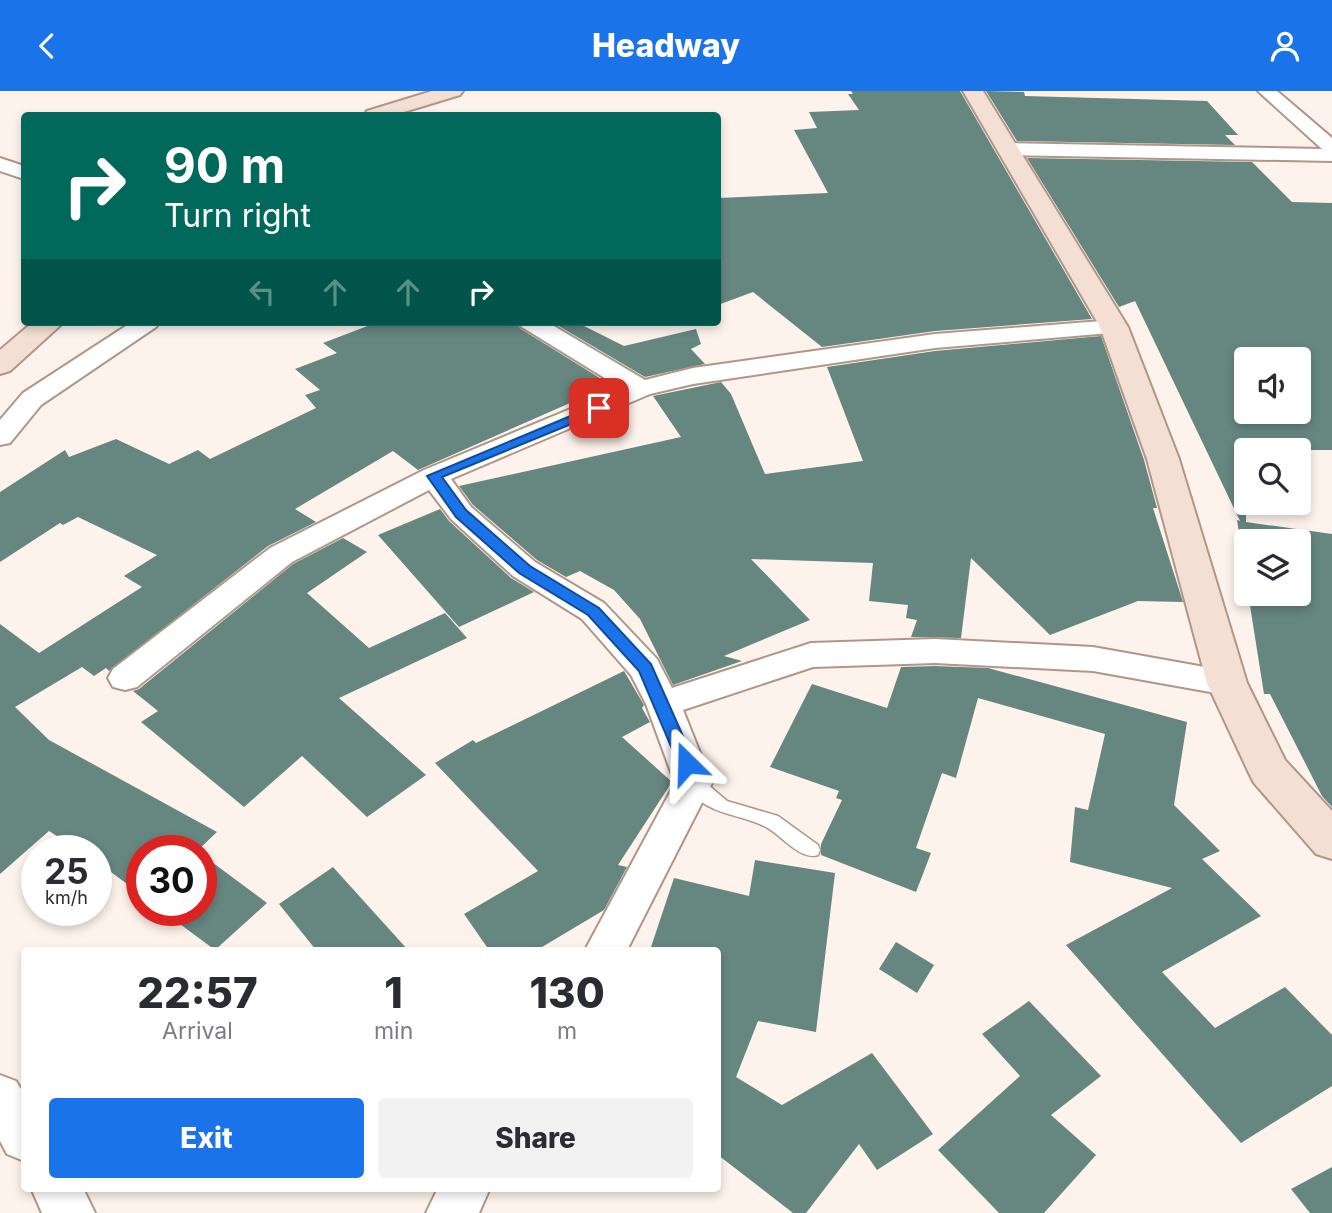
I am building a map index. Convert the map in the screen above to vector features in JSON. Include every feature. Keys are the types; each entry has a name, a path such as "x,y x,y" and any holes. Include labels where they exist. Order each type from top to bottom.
{"street":[{"path":"384,112 453,91"},
{"path":"973,91 1114,327 1163,459 1227,683 1269,771 1332,841"},
{"path":"1267,91 1332,148"},
{"path":"1009,149 1332,155"},
{"path":"0,164 21,172"},
{"path":"0,178 21,174"},
{"path":"0,365 45,326"},
{"path":"0,437 32,399 142,326"},
{"path":"537,326 641,389"},
{"path":"125,678 281,555 434,476 641,389 693,376 935,341 1114,327"},
{"path":"434,476 461,513 524,569 593,611 645,668 663,704 694,783 608,947"},
{"path":"663,704 811,655 935,651 1093,659 1227,683"},
{"path":"0,1097 21,1132"},
{"path":"57,1192 70,1213"},
{"path":"451,1213 464,1192"}],"lane":[{"path":"694,783 709,800 723,809 756,815 786,828 811,850"}],"building":[{"path":"851,91 960,91 1092,319 935,331 822,347 753,292 721,304 721,198 828,193 794,130 817,128 809,112 859,110 848,94 853,94"},
{"path":"986,91 1024,92 1025,96 1207,101 1238,135 1225,135 1235,145 1017,141"},
{"path":"1027,158 1252,162 1292,202 1332,203 1332,450 1311,450 1311,438 1234,438 1234,508 1135,301 1119,307"},
{"path":"368,326 518,326 611,385 418,470 393,451 295,509 316,522 268,546 109,671 106,668 94,676 82,667 15,707 49,740 217,832 214,835 126,835 126,883 112,873 112,835 55,835 49,831 44,835 21,835 21,856 0,874 0,624 39,653 142,587 124,576 157,555 78,517 63,525 60,523 0,562 0,492 65,450 69,457 116,439 169,464 198,450 210,459 316,408 305,395 320,390 295,369 337,353 323,343"},
{"path":"559,326 584,326 624,346 696,329 701,344 691,349 705,364 645,377"},
{"path":"1101,336 1144,460 1157,508 1153,508 1183,602 1138,601 1050,635 971,558 961,638 911,637 917,620 906,618 908,605 869,601 873,563 751,559 810,620 724,656 742,661 673,685 640,619 614,590 580,571 566,577 537,560 473,505 459,486 681,437 653,396 721,382 731,394 765,474 863,461 827,367 935,351"},
{"path":"440,509 449,521 511,578 534,592 459,627 378,535"},
{"path":"1237,515 1246,515 1246,522 1296,529 1238,529 1237,520 1240,521"},
{"path":"1311,531 1332,534 1332,807 1322,796 1270,694 1264,694 1250,606 1311,606"},
{"path":"343,538 367,552 307,593 369,648 445,613 467,638 339,698 426,775 367,817 302,756 244,807 141,722 158,711 133,691 139,689 293,564"},
{"path":"901,667 988,668 1187,722 1174,805 1220,851 1202,859 1261,916 1162,972 1215,1028 1285,987 1332,1035 1332,1086 1241,1143 1066,945 1172,888 1070,862 1075,807 1088,810 1105,734 978,698 956,778 942,773 916,848 931,853 916,892 821,855 821,844 842,800 836,798 839,791 770,767 812,684 887,708"},
{"path":"624,671 644,705 642,708 650,722 622,737 672,782 618,865 627,867 604,910 542,947 487,947 464,914 538,871 435,763 473,740 476,743"},
{"path":"755,860 835,873 816,1032 758,1021 736,1077 782,1105 872,1053 933,1134 877,1170 859,1144 806,1213 793,1213 721,1157 721,947 651,947 674,878 749,896"},
{"path":"217,866 267,903 218,947 211,947 183,926 217,926"},
{"path":"333,867 405,947 314,947 279,904"},
{"path":"896,942 934,965 917,993 879,969"},
{"path":"1029,1001 1101,1076 1051,1115 1096,1155 1044,1213 999,1213 938,1150 1020,1076 982,1034"},
{"path":"1332,1167 1332,1213 1310,1213 1291,1189"}],"route":[{"path":"599,408 434,476 461,513 524,569 593,611 645,668 687,763"}]}
